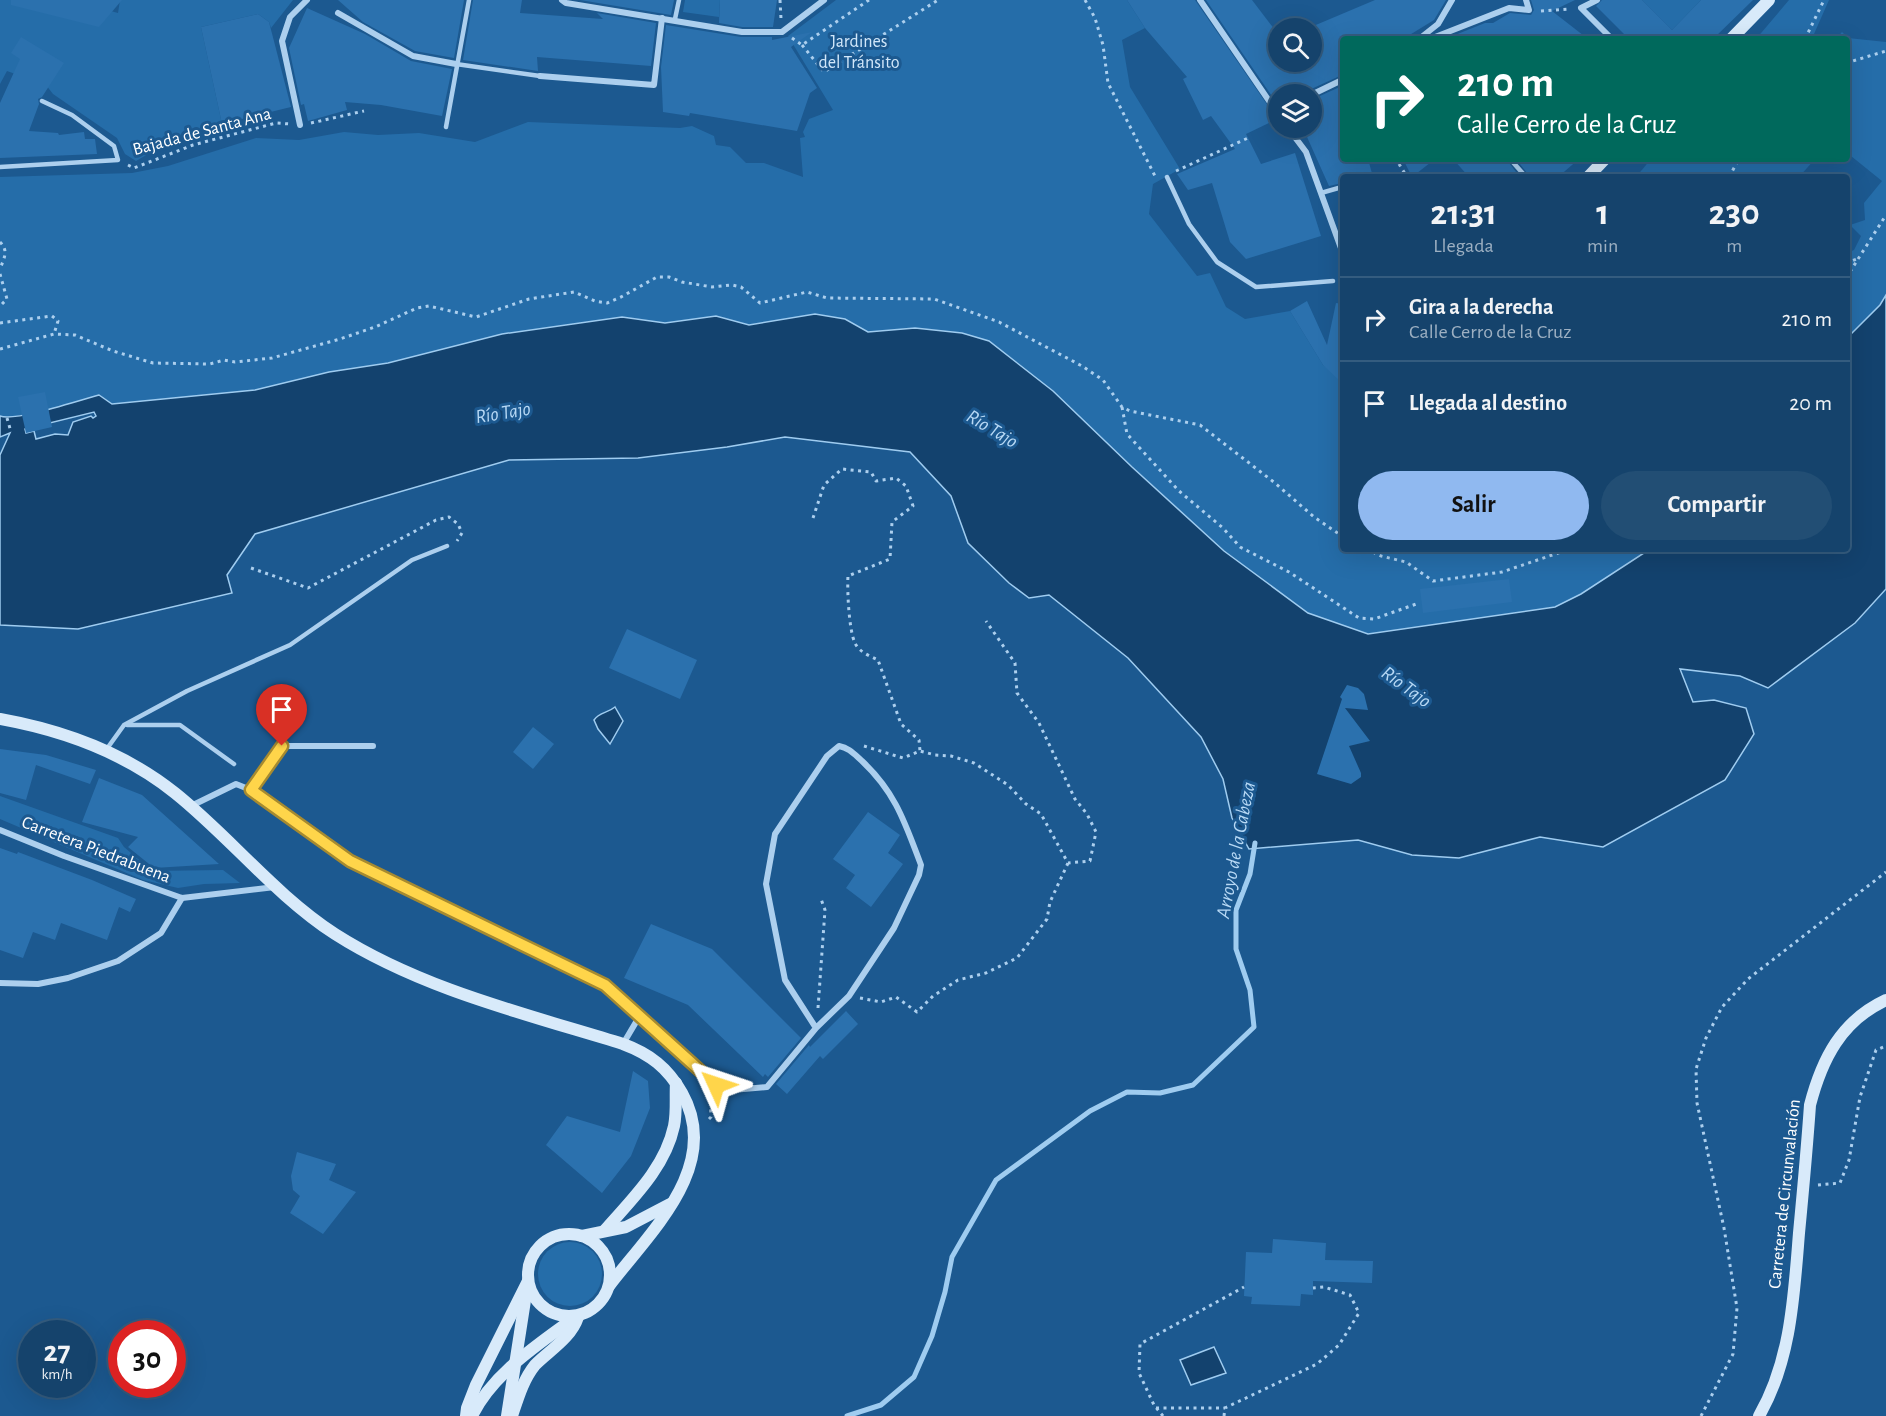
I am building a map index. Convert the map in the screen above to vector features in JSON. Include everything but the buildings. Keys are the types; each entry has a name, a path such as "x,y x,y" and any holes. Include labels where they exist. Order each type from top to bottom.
{"main road":[{"path":"1734,36 1769,0"},
{"path":"1591,174 1602,162"},
{"path":"0,719 30,724 61,734 105,752 151,776 190,806 301,910 337,935 402,970 510,1009 623,1044 653,1058 676,1082 690,1110 694,1145 687,1178 673,1202 597,1305 578,1316 513,1365 482,1397 472,1416"},
{"name":"Carretera de Circunvalación","path":"1759,1416 1779,1375 1788,1335 1810,1105 1817,1079 1827,1054 1842,1033 1857,1019 1886,1000"},
{"path":"604,1230 656,1170 669,1143 675,1123 676,1082"},
{"path":"582,1236 626,1227 673,1202"},
{"path":"507,1416 531,1258 547,1240 570,1234 582,1236 598,1246 608,1262 609,1286"},
{"path":"528,1281 532,1294 546,1309 565,1316 578,1316"},
{"path":"466,1416 476,1386 528,1281"},
{"path":"512,1416 526,1379 535,1366 574,1328 578,1316"}],"street":[{"path":"300,125 282,41 290,17 307,0"},
{"path":"562,0 566,3 675,19 742,32 782,32 824,0"},
{"path":"1200,0 1268,98"},
{"path":"1423,36 1438,24 1452,0"},
{"path":"1438,36 1509,8 1529,9 1526,0"},
{"path":"1597,0 1581,8 1609,36"},
{"path":"338,13 413,56 456,64"},
{"path":"540,76 654,85 662,18"},
{"path":"1322,90 1340,81"},
{"path":"1296,138 1306,152 1340,245"},
{"path":"251,790 282,746 373,746"},
{"path":"190,806 236,784 251,790 350,861 605,985 716,1085 732,1090 767,1087 816,1028 849,996 894,928 919,875 921,865 893,798 881,778 848,748 839,746 827,756 775,834 766,884 784,980 816,1028"},
{"name":"Carretera Piedrabuena","path":"0,830 64,856 182,898 276,887"},
{"name":"Carretera Piedrabuena","path":"0,983 38,984 68,978 118,962 161,933 182,898"},
{"path":"623,1044 639,1017"}],"lane":[{"path":"446,127 469,0"},
{"path":"675,19 679,0"},
{"path":"456,64 540,76"},
{"name":"Bajada de Santa Ana","path":"0,167 118,160 114,146 72,115 42,100"},
{"path":"1513,162 1523,174"},
{"path":"1166,176 1189,224 1217,262 1256,287 1333,281"},
{"path":"1321,193 1340,188"},
{"path":"105,752 124,725 187,691 290,645 412,560 447,546"},
{"path":"124,725 180,725 234,764"}],"path":[{"path":"780,0 782,32 802,45 824,72 938,0"},
{"path":"802,45 869,0"},
{"path":"1093,0 1086,2 1095,18 1103,45 1108,83 1156,178 1166,176"},
{"path":"1806,36 1824,0"},
{"path":"1541,11 1581,8"},
{"path":"775,10 781,10"},
{"path":"1850,62 1886,51"},
{"name":"Bajada de Santa Ana","path":"118,160 134,168 194,145 276,123 300,125 364,111"},
{"path":"1173,172 1248,138"},
{"path":"1399,164 1405,174"},
{"path":"1850,271 1886,215"},
{"path":"0,242 6,256 0,269"},
{"path":"1850,261 1858,258"},
{"path":"0,274 7,298 0,306"},
{"path":"0,349 54,334 75,335 113,351 153,363 210,364 224,360 236,362 272,358 340,339 375,327 417,308 429,306 476,317 528,299 574,292 595,301 607,303 648,280 669,277 682,282 712,287 732,285 741,287 760,303 807,292 827,297 934,299 999,322 1082,366 1103,380 1122,407 1127,434 1179,491 1223,528 1240,547 1289,572 1359,618 1374,619 1419,603"},
{"path":"0,323 52,316 58,321 54,334"},
{"path":"1122,407 1140,414 1200,425 1275,483 1314,517 1340,535"},
{"path":"7,418 10,432"},
{"path":"813,518 824,485 842,469 871,472 876,481 896,478 906,486 913,506 892,522 890,559 848,576 847,591 854,643 861,652 878,660 901,724 919,740 920,751"},
{"path":"251,568 308,588 436,520 449,517 458,524 462,533 456,542 447,546"},
{"path":"1372,552 1406,562 1433,581 1502,572 1561,552"},
{"path":"986,621 1015,663 1017,693 1039,723 1075,799 1087,814 1096,832 1090,861 1068,863"},
{"path":"848,748 861,745 903,758 920,751 951,756 974,763 1008,785 1026,804 1041,814 1068,863"},
{"path":"849,996 881,1002 896,997 917,1012 933,996 958,980 986,974 1017,958 1047,919 1050,902 1068,863"},
{"path":"1701,1416 1732,1354 1737,1308 1724,1228 1697,1103 1696,1069 1706,1038 1722,1007 1748,979 1886,872"},
{"path":"816,1028 825,910 820,899"},
{"path":"1804,1186 1840,1183 1849,1160 1860,1097 1875,1050 1886,1046"},
{"path":"709,1119 711,1117 708,1095 716,1085"},
{"path":"1163,1416 1156,1408 1139,1373 1140,1344 1244,1287"},
{"path":"1156,1408 1225,1408 1317,1364 1339,1345 1359,1313 1350,1295 1324,1287 1313,1288"},
{"path":"1224,1416 1225,1408"}],"green space":[{"path":"0,0 71,0 118,13 120,0 293,0 271,28 269,22 258,14 201,27 222,124 174,139 136,161 125,154 117,138 53,94 46,85 7,71 0,84"},
{"path":"685,0 720,0 719,17 683,12"},
{"name":"Jardines del Tránsito","path":"836,0 1127,0 1145,28 1122,40 1130,87 1180,169 1153,184 1149,214 1197,276 1210,273 1226,307 1245,319 1290,311 1323,365 1340,377 1340,552 1645,552 1581,594 1555,607 1368,634 1308,613 1224,551 1053,391 962,333 915,328 868,332 845,319 815,314 749,325 716,316 665,323 622,317 502,334 388,363 329,372 255,390 112,404 99,395 18,416 0,416 0,177 132,173 168,166 256,138 299,140 344,132 378,135 419,133 475,142 528,122 680,128 692,126 714,136 716,145 730,147 746,163 764,163 803,177 800,138 805,137 803,132 809,119 833,110 788,36"},
{"path":"1642,0 1701,0 1672,30"},
{"path":"1789,0 1829,0 1814,34 1818,36 1759,36"},
{"path":"1850,38 1886,42 1886,295 1880,305 1850,335 1850,252 1854,250 1861,236 1850,225 1865,220 1864,203 1882,181 1851,156"},
{"path":"1648,162 1812,162 1802,174 1638,174"},
{"path":"0,796 118,838 124,847 152,871 223,870 240,883 204,884 178,888 143,880 0,819"},
{"path":"570,1242 582,1244 593,1251 600,1262 602,1274 600,1286 593,1297 582,1304 570,1306 558,1304 547,1297 540,1286 538,1274 540,1262 547,1251 558,1244"}],"water":[{"name":"Río Tajo","path":"1886,295 1886,589 1855,623 1768,688 1740,676 1680,669 1693,702 1714,700 1746,708 1754,734 1725,780 1603,847 1540,837 1459,858 1412,855 1358,840 1249,849 1232,818 1223,779 1201,737 1128,658 1049,595 1029,598 1009,583 968,543 951,496 910,452 785,437 638,458 509,460 255,534 227,575 232,593 78,629 0,625 0,455 10,433 0,437 0,416 19,416 99,395 112,404 255,390 329,372 388,363 502,334 622,317 665,323 716,316 749,325 815,314 845,319 868,332 915,328 962,333 989,341 1053,391 1224,551 1308,613 1368,634 1555,607 1581,594 1645,552 1850,552 1850,335 1880,305","holes":["94,412 96,416 93,418 91,416 73,422 68,435 55,434 36,439 34,431 26,433 25,429"]},
{"path":"615,707 623,721 610,744 594,720 598,715"},
{"path":"1214,1347 1226,1373 1191,1385 1180,1360"}],"waterway":[{"name":"Arroyo de la Cabeza","path":"847,1416 881,1405 914,1377 932,1336 945,1292 952,1257 996,1180 1090,1111 1127,1092 1160,1093 1193,1085 1254,1027 1250,990 1236,949 1236,910 1250,874 1255,843"}],"route":[{"path":"282,746 251,790 350,861 605,985 716,1085"}]}
